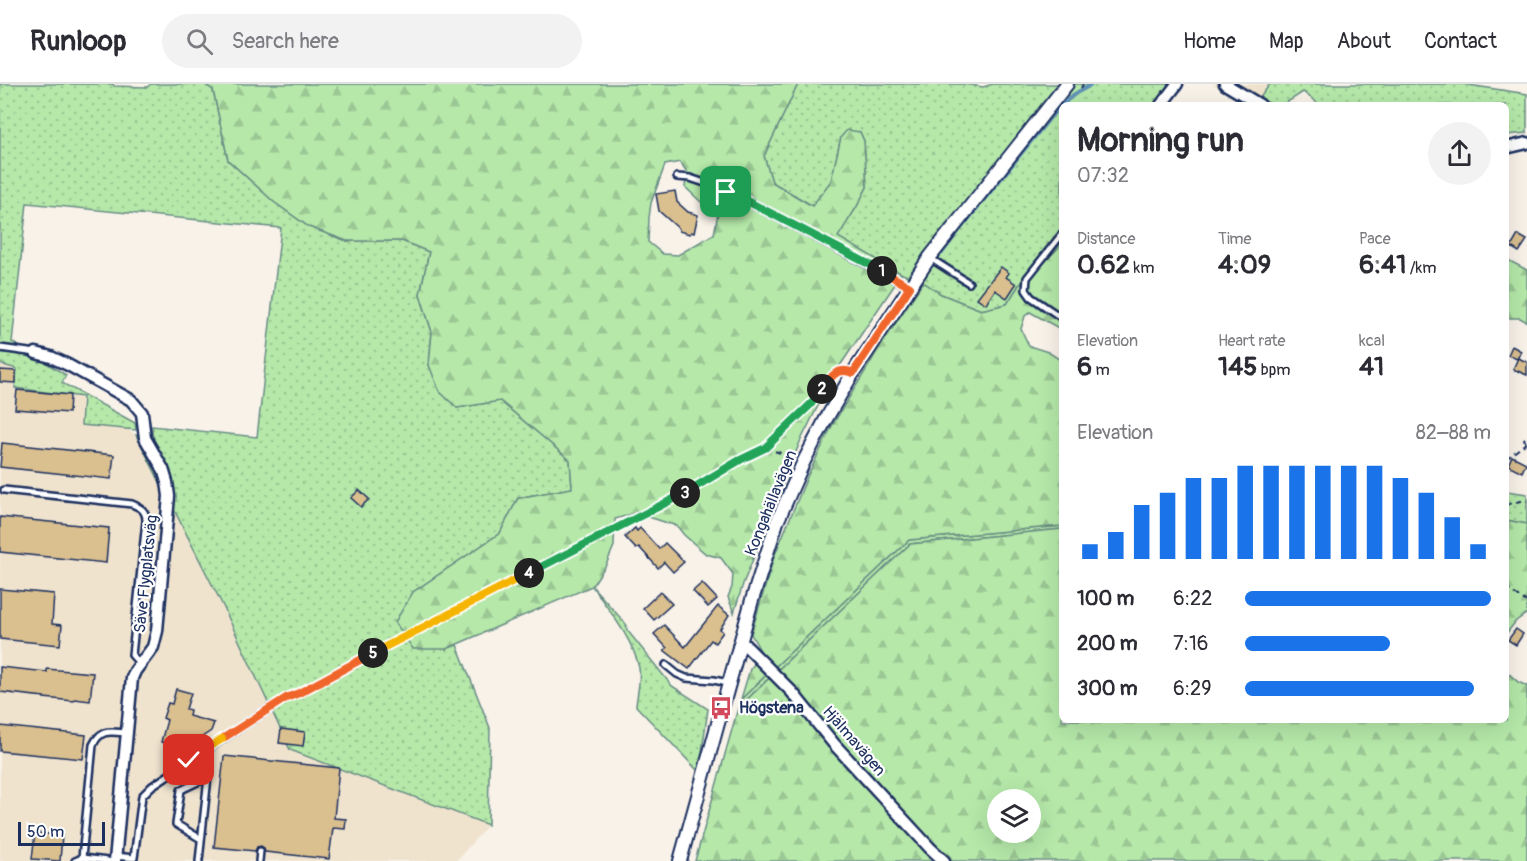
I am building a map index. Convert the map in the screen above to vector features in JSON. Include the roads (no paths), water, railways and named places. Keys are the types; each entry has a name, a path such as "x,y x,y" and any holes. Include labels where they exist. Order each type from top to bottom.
{"street":[{"name":"Kongahällavägen","path":"680,861 739,644 777,522 804,461 853,373 930,257 1067,84"},
{"path":"1163,102 1176,84"},
{"path":"1225,84 1255,102"},
{"path":"1509,147 1527,143"},
{"name":"Säve Flygplatsväg","path":"36,353 68,365 131,400 142,413 145,438 163,469 167,482 169,507 157,631 153,647 132,678 113,859"},
{"name":"Hjälmavägen","path":"739,644 745,645 792,692 834,744 930,849 944,861"}],"lane":[{"path":"677,177 702,182 749,202 910,287"},
{"path":"1059,238 1028,278 1026,290 1031,297 1059,316"},
{"path":"930,257 969,283"},
{"path":"0,348 36,353"},
{"path":"4,490 132,504 144,511 146,521 132,655 140,664"},
{"path":"666,664 677,674 686,678 728,683"},
{"path":"75,861 82,858 135,860 142,796 152,786 273,706"},
{"path":"82,858 93,745 97,738 106,732 127,733"},
{"path":"199,861 208,777 181,790 176,824 201,839"},
{"path":"259,861 260,851"}],"waterway":[{"path":"1065,102 1091,84"},
{"path":"942,253 1059,108"}],"place":[{"name":"Högstena","path":"721,708"}]}
